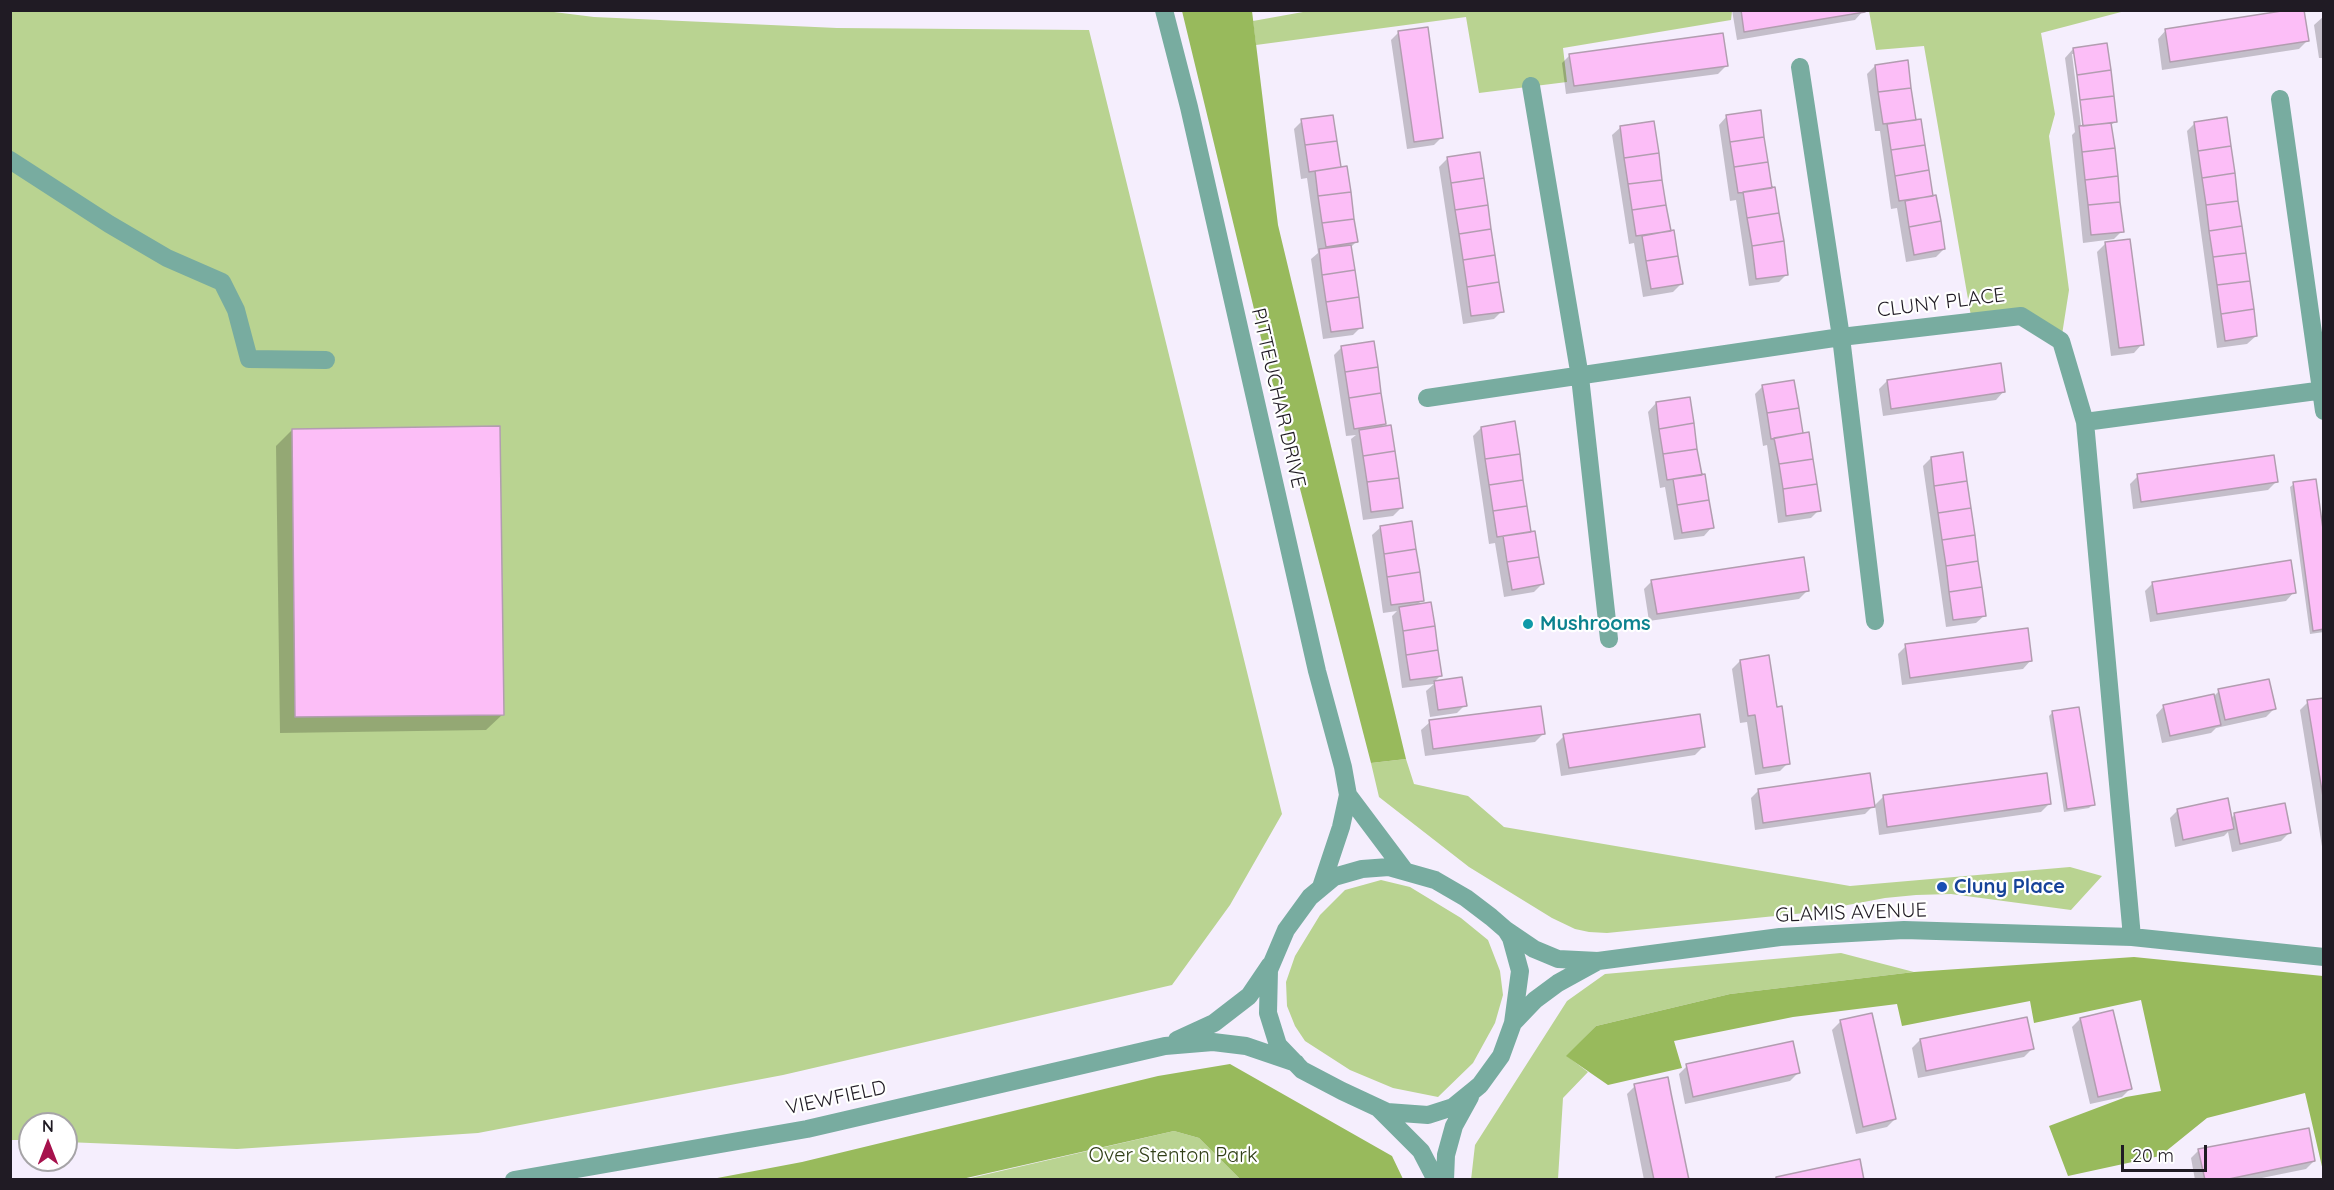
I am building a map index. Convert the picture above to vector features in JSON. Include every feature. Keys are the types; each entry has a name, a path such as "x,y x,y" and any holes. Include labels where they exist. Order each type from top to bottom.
{"street":[{"name":"PITTEUCHAR DRIVE","path":"1164,10 1189,107 1317,671 1343,767 1348,795 1341,827 1321,887"},
{"path":"1800,66 1841,337 1875,621"},
{"path":"1531,87 1580,377 1609,639"},
{"path":"2280,99 2324,411"},
{"path":"10,160 109,224 167,258 222,282 236,310 249,359 326,360"},
{"name":"CLUNY PLACE","path":"1427,398 1841,337 2021,316 2061,341 2085,422 2132,937"},
{"path":"2085,422 2322,390"},
{"name":"PITTEUCHAR DRIVE","path":"1348,795 1405,872"},
{"name":"GLAMIS AVENUE","path":"1321,887 1334,877 1362,869 1389,867 1435,880 1466,898 1534,949 1558,959 1598,961 1822,934 1904,930 2132,937 2324,957"},
{"path":"1321,887 1310,897 1286,930 1269,970 1268,1013 1278,1045 1302,1070 1387,1112 1428,1115 1453,1107 1480,1085 1501,1056 1513,1023 1520,971 1511,938 1506,930"},
{"name":"GLAMIS AVENUE","path":"1513,1023 1535,1000 1558,983 1598,961"},
{"name":"VIEWFIELD","path":"1165,1046 1214,1023 1240,1003 1249,996 1272,963"},
{"name":"VIEWFIELD","path":"514,1179 807,1129 1165,1046 1213,1042 1246,1046 1296,1063"},
{"path":"1445,1179 1446,1155 1454,1126 1474,1090"},
{"path":"1377,1107 1421,1151 1436,1179"}],"green space":[{"path":"538,10 594,17 837,28 1089,30 1282,814 1230,905 1172,985 783,1075 478,1133 237,1149 78,1142 78,1112 18,1112 18,1140 11,1140 11,11"},
{"path":"1314,10 1732,11 1731,20 1563,48 1567,82 1479,93 1466,17 1256,45 1253,21"},
{"path":"1182,11 1252,11 1278,225 1406,759 1371,763 1261,338"},
{"path":"1869,11 2125,11 2041,33 2055,114 2049,136 2069,290 2061,341 2021,316 1972,322 1924,46 1876,50"},
{"path":"1406,759 1414,784 1468,796 1504,827 1850,886 2070,867 2102,876 2071,910 1951,894 1916,895 1885,898 1805,913 1607,933 1589,932 1575,929 1552,918 1469,867 1379,797 1371,763"},
{"path":"1381,880 1410,887 1461,918 1488,940 1500,971 1503,995 1495,1023 1473,1063 1438,1097 1393,1088 1350,1070 1305,1041 1295,1026 1287,1006 1286,982 1295,956 1320,915 1345,890"},
{"path":"1841,953 1914,972 1730,994 1596,1026 1567,1056 1588,1072 1563,1098 1558,1179 1471,1180 1475,1145 1567,1001 1605,974"},
{"path":"2134,957 2323,976 2323,1171 2305,1093 2207,1118 2160,1156 2068,1176 2049,1126 2126,1097 2161,1091 2141,1000 2034,1023 2030,1001 1902,1026 1897,1004 1793,1017 1674,1041 1682,1068 1608,1085 1566,1056 1596,1026 1730,994 1914,972"},
{"path":"1230,1064 1392,1156 1403,1179 1240,1179 1199,1138 1174,1131 962,1179 712,1179 802,1162 1158,1076"},
{"name":"Over Stenton Park","path":"1174,1131 1199,1138 1240,1179 962,1180"}],"building":[{"path":"1741,10 1864,10 1865,12 1744,32"},
{"path":"2288,10 2304,10 2309,41 2170,62 2165,29"},
{"path":"1428,27 1443,138 1414,142 1398,31"},
{"path":"1723,33 1728,66 1574,86 1569,54"},
{"path":"2107,43 2111,70 2077,75 2073,48"},
{"path":"1908,60 1911,88 1878,92 1875,65"},
{"path":"2111,70 2114,96 2080,100 2077,75"},
{"path":"1911,88 1916,120 1883,124 1878,92"},
{"path":"2114,96 2117,122 2083,126 2080,100"},
{"path":"1761,110 1764,137 1730,142 1726,115"},
{"path":"1333,115 1337,141 1305,145 1301,119"},
{"path":"2227,117 2231,146 2198,151 2194,122"},
{"path":"1921,119 1925,145 1891,150 1887,124"},
{"path":"1654,121 1659,153 1624,158 1620,126"},
{"path":"2111,123 2115,148 2082,152 2079,126"},
{"path":"1764,137 1768,162 1734,167 1730,142"},
{"path":"1337,141 1341,167 1309,172 1305,145"},
{"path":"1925,145 1929,170 1895,176 1891,150"},
{"path":"2231,146 2235,173 2202,178 2198,151"},
{"path":"2115,148 2118,176 2085,180 2082,152"},
{"path":"1480,152 1484,178 1451,183 1447,157"},
{"path":"1659,153 1662,180 1628,184 1624,158"},
{"path":"1768,162 1772,188 1738,193 1734,167"},
{"path":"1347,166 1351,192 1318,196 1315,171"},
{"path":"1929,170 1933,196 1899,201 1895,176"},
{"path":"2235,173 2238,201 2206,205 2202,178"},
{"path":"2118,176 2120,202 2088,205 2085,180"},
{"path":"1484,178 1488,205 1455,210 1451,183"},
{"path":"1662,180 1666,205 1632,210 1628,184"},
{"path":"1775,187 1779,213 1747,218 1743,192"},
{"path":"1351,192 1354,219 1322,223 1318,196"},
{"path":"1936,195 1941,221 1909,227 1905,201"},
{"path":"2238,201 2242,226 2209,231 2206,205"},
{"path":"2120,202 2124,232 2091,235 2088,205"},
{"path":"1488,205 1491,229 1459,234 1455,210"},
{"path":"1666,205 1671,231 1636,236 1632,210"},
{"path":"1779,213 1784,241 1752,246 1747,218"},
{"path":"1354,219 1358,242 1326,247 1322,223"},
{"path":"1941,221 1945,249 1914,255 1909,227"},
{"path":"2242,226 2246,253 2213,257 2209,231"},
{"path":"1491,229 1495,255 1463,260 1459,234"},
{"path":"1674,230 1678,256 1646,261 1642,236"},
{"path":"2130,239 2144,345 2119,348 2105,242"},
{"path":"1784,241 1788,275 1756,279 1752,246"},
{"path":"1351,245 1355,270 1322,275 1319,249"},
{"path":"2246,253 2250,281 2217,285 2213,257"},
{"path":"1495,255 1499,282 1467,287 1463,260"},
{"path":"1678,256 1683,284 1651,289 1646,261"},
{"path":"1355,270 1359,297 1326,302 1322,275"},
{"path":"2250,281 2254,309 2221,314 2217,285"},
{"path":"1499,282 1504,312 1471,316 1467,287"},
{"path":"1359,297 1363,328 1331,332 1326,302"},
{"path":"2254,309 2257,336 2225,341 2221,314"},
{"path":"1374,341 1378,367 1345,372 1341,346"},
{"path":"2001,363 2005,392 1891,409 1887,380"},
{"path":"1378,367 1381,393 1349,398 1345,372"},
{"path":"1794,380 1799,408 1767,413 1762,385"},
{"path":"1381,393 1386,424 1354,429 1349,398"},
{"path":"1690,397 1694,423 1659,429 1656,402"},
{"path":"1799,408 1803,433 1771,439 1767,413"},
{"path":"1515,421 1520,454 1485,459 1481,427"},
{"path":"1694,423 1697,449 1663,454 1659,429"},
{"path":"1391,425 1395,451 1363,456 1359,430"},
{"path":"500,426 504,715 295,717 292,429"},
{"path":"1809,432 1813,459 1779,464 1774,438"},
{"path":"1697,449 1702,475 1667,480 1663,454"},
{"path":"1395,451 1399,478 1367,482 1363,456"},
{"path":"1963,452 1967,481 1934,486 1931,457"},
{"path":"1520,454 1523,480 1489,485 1485,459"},
{"path":"2274,455 2278,482 2141,502 2137,474"},
{"path":"1813,459 1817,484 1783,489 1779,464"},
{"path":"1705,474 1709,500 1677,505 1673,479"},
{"path":"1399,478 1403,508 1371,512 1367,482"},
{"path":"2316,479 2324,536 2324,629 2313,631 2293,482"},
{"path":"1523,480 1527,506 1493,511 1489,485"},
{"path":"1967,481 1971,508 1938,513 1934,486"},
{"path":"1817,484 1821,511 1786,516 1783,489"},
{"path":"1709,500 1714,528 1682,533 1677,505"},
{"path":"1527,506 1531,532 1497,537 1493,511"},
{"path":"1971,508 1975,535 1942,540 1938,513"},
{"path":"1412,521 1416,549 1384,554 1380,526"},
{"path":"1535,531 1539,557 1507,562 1503,536"},
{"path":"1975,535 1978,561 1946,566 1942,540"},
{"path":"1416,549 1420,572 1387,577 1384,554"},
{"path":"1539,557 1544,584 1512,590 1507,562"},
{"path":"1804,557 1809,591 1657,614 1651,580"},
{"path":"2291,560 2296,593 2157,614 2152,582"},
{"path":"1978,561 1982,587 1949,592 1946,566"},
{"path":"1420,572 1424,601 1391,605 1387,577"},
{"path":"1982,587 1986,616 1953,620 1949,592"},
{"path":"1431,602 1435,626 1403,631 1399,607"},
{"path":"1435,626 1438,650 1406,655 1403,631"},
{"path":"2028,628 2032,661 1910,678 1905,644"},
{"path":"1438,650 1442,676 1410,680 1406,655"},
{"path":"1769,655 1777,707 1782,706 1790,764 1763,768 1755,715 1748,716 1740,660"},
{"path":"1462,677 1467,706 1438,710 1434,681"},
{"path":"2269,679 2276,709 2225,720 2218,689"},
{"path":"2214,694 2221,725 2170,736 2163,705"},
{"path":"2324,698 2324,803 2307,700"},
{"path":"1541,706 1545,734 1433,749 1429,720"},
{"path":"2079,707 2095,805 2067,809 2052,711"},
{"path":"1700,714 1705,747 1569,768 1563,734"},
{"path":"1870,773 1875,807 1763,823 1758,789"},
{"path":"2047,773 2051,804 1887,827 1883,795"},
{"path":"2228,798 2234,829 2183,840 2177,809"},
{"path":"2285,803 2291,833 2240,844 2234,813"},
{"path":"2113,1010 2132,1089 2098,1097 2080,1018"},
{"path":"1872,1013 1896,1119 1863,1127 1840,1020"},
{"path":"2027,1017 2034,1049 1926,1071 1920,1039"},
{"path":"1793,1041 1800,1073 1693,1097 1686,1064"},
{"path":"1668,1077 1689,1180 1654,1180 1634,1084"},
{"path":"2309,1128 2315,1161 2224,1180 2205,1180 2198,1149"},
{"path":"1860,1159 1864,1180 1776,1180 1776,1177"}],"place":[{"name":"Mushrooms","path":"1528,624"},
{"name":"Cluny Place","path":"1942,887"}]}
